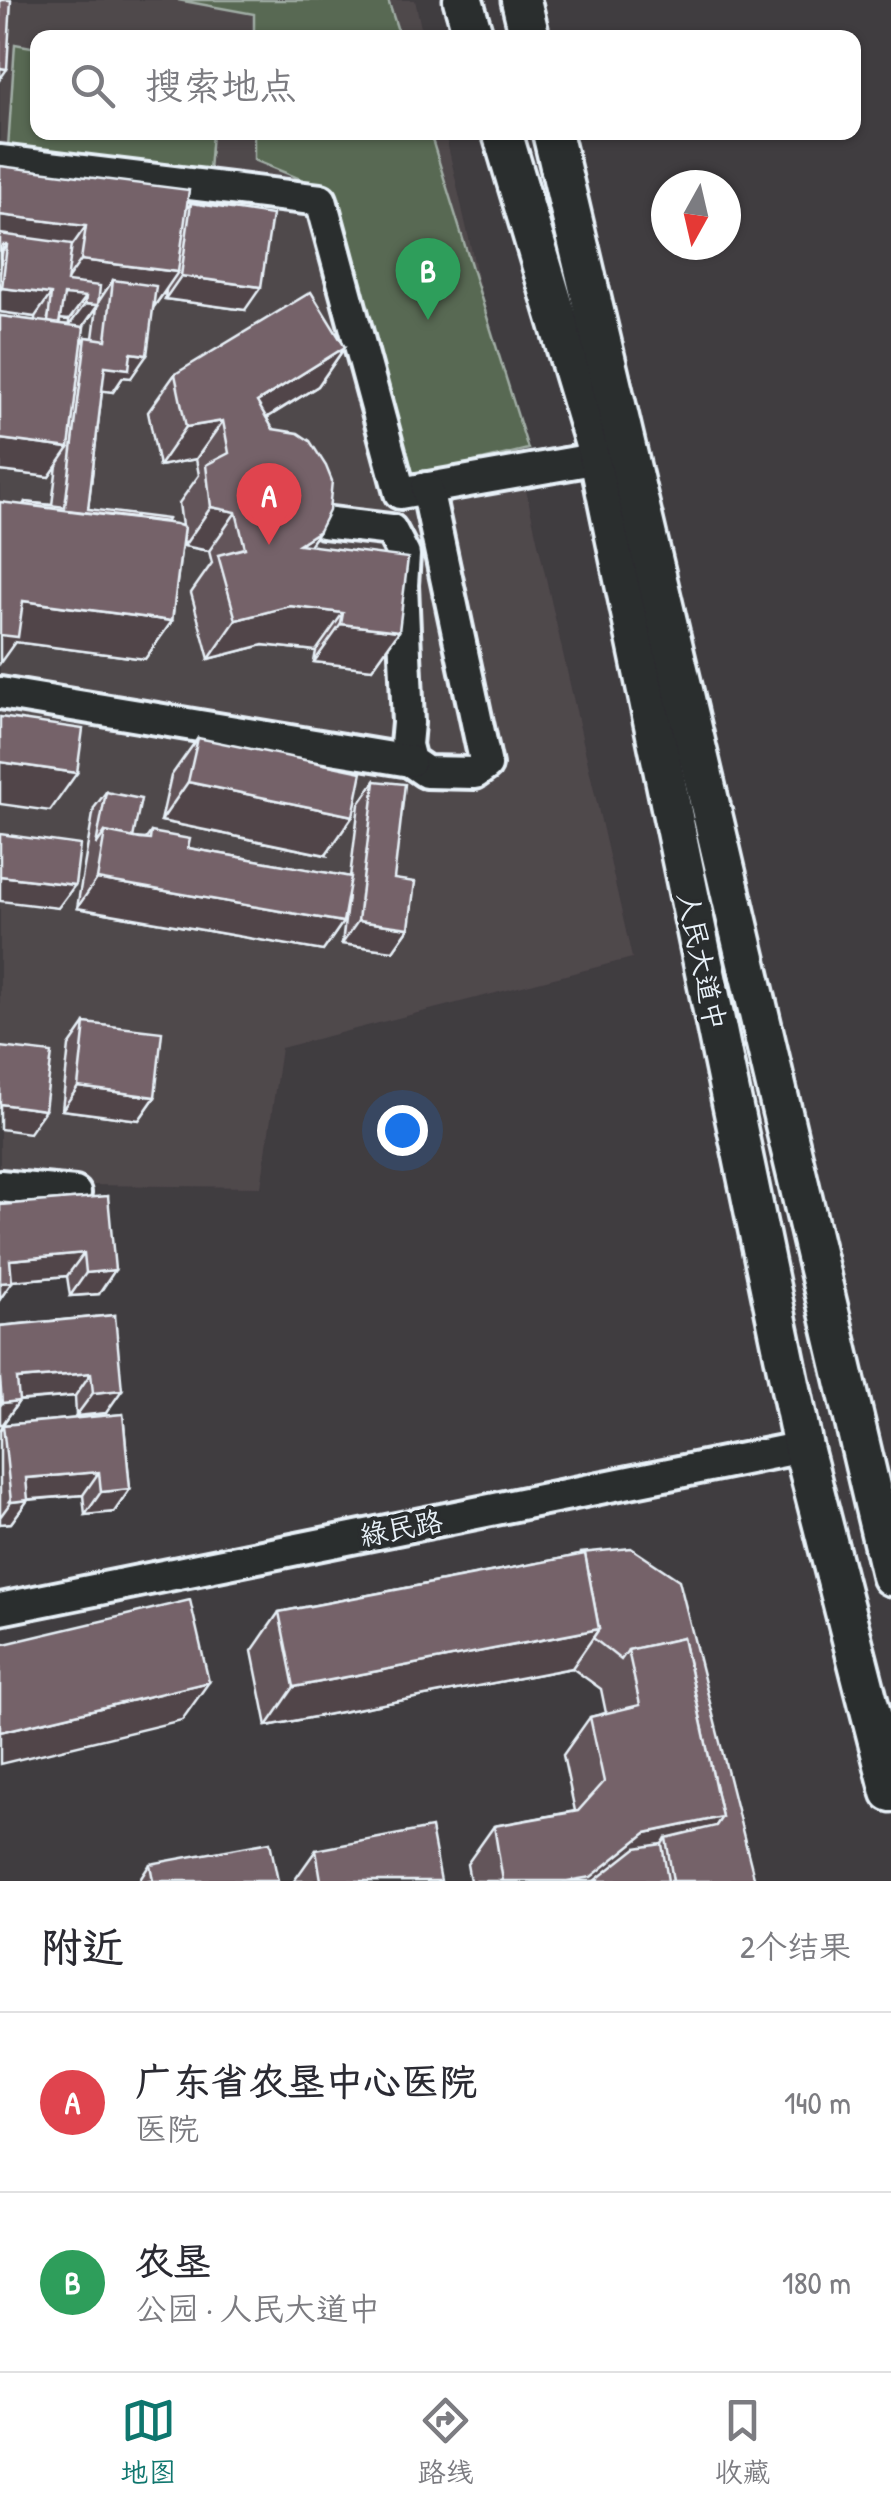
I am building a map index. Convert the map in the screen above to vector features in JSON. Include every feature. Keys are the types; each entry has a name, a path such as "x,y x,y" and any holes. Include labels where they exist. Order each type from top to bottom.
{"main road":[{"path":"463,0 472,30"},
{"path":"521,0 528,30"},
{"name":"人民大道中","path":"504,140 599,458 803,1447 891,1792"},
{"name":"人民大道中","path":"554,140 891,1576"}],"street":[{"path":"0,161 321,200 400,493 599,458"},
{"path":"0,693 410,761 426,772 476,773 486,765 426,488"},
{"path":"323,522 390,530 404,555 406,745 410,761"},
{"path":"0,1186 75,1193"},
{"name":"綠民路","path":"0,1609 803,1447"}],"shaded area":[{"path":"0,0 415,0 421,30 30,30 30,140 447,140 632,958 281,1048 261,1187 0,1184"}],"green space":[{"path":"178,0 388,0 398,30 254,30 254,14"},
{"path":"15,44 30,47 30,140 211,140 209,170 8,148"},
{"path":"254,140 432,140 528,449 411,477 332,192 254,160"}],"building":[{"path":"0,0 11,0 7,69 0,68"},
{"path":"0,166 189,190 178,272 81,260 86,226 0,215"},
{"path":"191,203 272,215 261,287 181,276"},
{"path":"0,234 72,244 67,282 100,286 98,305 85,304 86,297 64,295 59,324 48,322 51,294 2,288 7,245 3,245 0,273"},
{"path":"113,280 156,286 147,355 131,353 129,369 105,366 88,509 168,519 167,522 25,505 65,507 86,337 106,340"},
{"path":"311,292 345,347 257,402 273,429 298,433 310,441 332,481 329,511 319,531 299,544 408,558 399,631 341,624 343,613 290,606 236,620 218,555 245,548 236,512 211,507 206,465 229,453 223,421 186,427 175,374"},
{"path":"0,316 84,327 69,448 0,439"},
{"path":"0,502 184,527 172,621 23,601 18,637 0,635"},
{"path":"0,717 83,729 77,773 0,762"},
{"path":"198,738 362,772 353,816 188,782"},
{"path":"375,781 405,784 394,879 415,882 409,928 358,921"},
{"path":"106,792 141,799 133,838 105,832 96,845"},
{"path":"105,832 150,840 151,832 190,839 188,848 351,877 343,922 97,879"},
{"path":"0,834 80,845 75,885 0,876"},
{"path":"85,1023 162,1032 155,1097 78,1087"},
{"path":"0,1047 52,1053 45,1110 0,1104"},
{"path":"108,1196 115,1270 86,1273 84,1253 10,1260 12,1282 0,1283 0,1205"},
{"path":"115,1315 122,1390 93,1393 91,1373 17,1379 19,1401 2,1403 0,1326"},
{"path":"123,1414 130,1489 101,1492 99,1472 26,1478 28,1500 11,1502 3,1425"},
{"path":"631,1548 679,1580 755,1881 673,1881 666,1838 716,1826 722,1817 683,1638 628,1650 621,1660 593,1638 599,1629 585,1554 581,1553"},
{"path":"585,1554 599,1629 294,1687 279,1612"},
{"path":"190,1600 209,1682 0,1732 0,1645"},
{"path":"683,1638 722,1817 646,1833 591,1877 503,1881 494,1826 578,1811 604,1782 590,1717 640,1705 628,1650"},
{"path":"431,1828 441,1881 317,1881 321,1880 316,1850"},
{"path":"270,1842 278,1881 153,1881 150,1864"},
{"path":"662,1844 668,1881 594,1881 636,1848"}],"place":[{"name":"农垦","path":"428,320"},
{"name":"广东省农垦中心医院","path":"269,545"}]}
